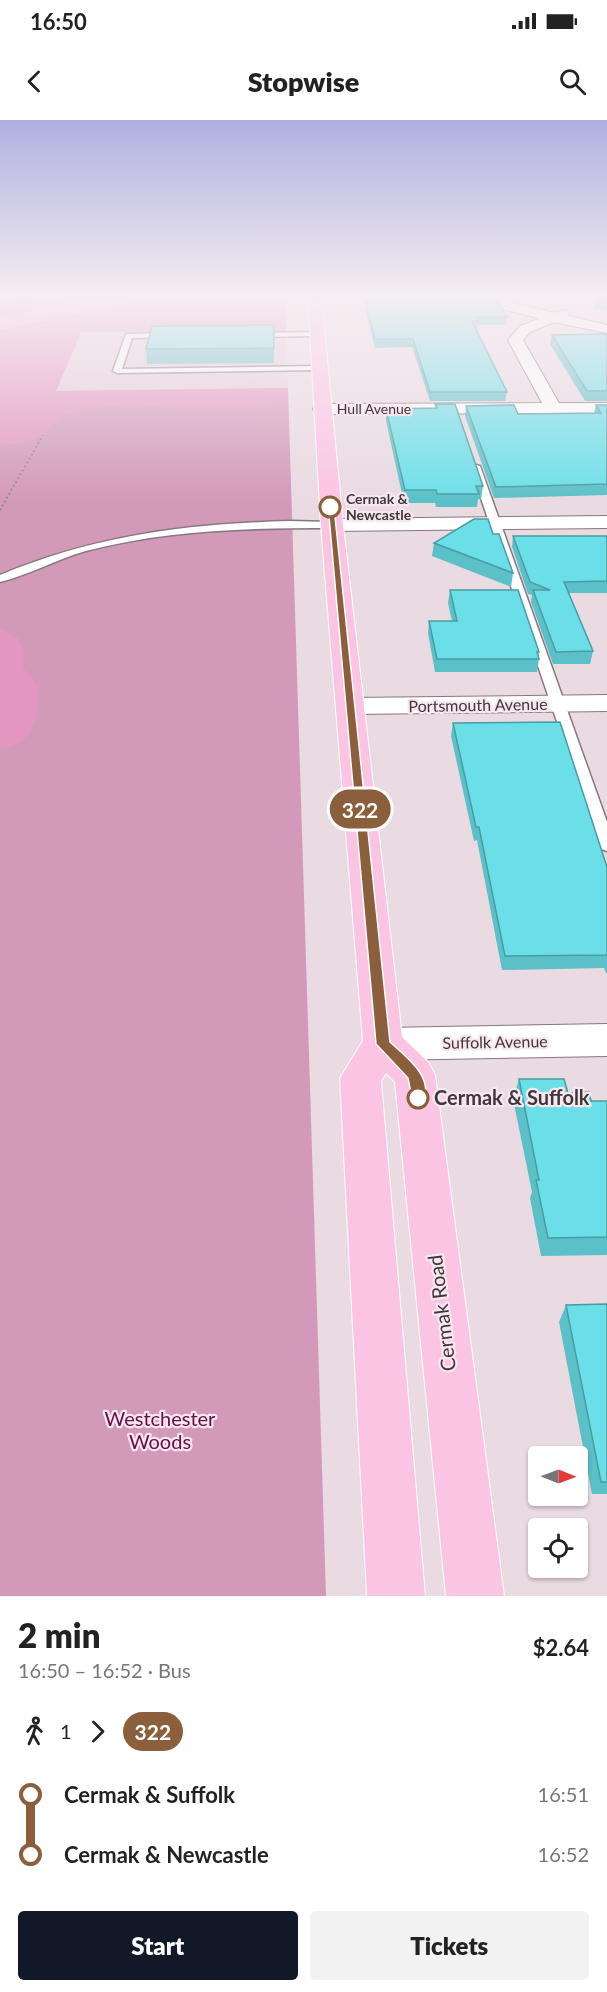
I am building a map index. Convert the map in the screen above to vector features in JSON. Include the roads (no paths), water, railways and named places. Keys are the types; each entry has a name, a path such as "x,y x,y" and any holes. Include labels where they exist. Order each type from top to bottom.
{"main road":[{"path":"318,365 383,1044 360,1078 396,1596"},
{"name":"Cermak Road","path":"383,1044 415,1076 475,1596"}],"street":[{"path":"529,365 553,408"},
{"name":"Hull Avenue","path":"322,409 607,408"},
{"path":"332,525 607,522"},
{"name":"Portsmouth Avenue","path":"350,706 607,703"},
{"name":"Suffolk Avenue","path":"383,1044 607,1040"}],"lane":[{"path":"119,365 117,370 318,368"},
{"path":"456,409 462,427"},
{"path":"473,458 607,845"},
{"path":"0,579 30,565 150,532 259,524 332,525"}],"place":[{"name":"Cermak & Newcastle","path":"330,507"},
{"name":"Cermak & Suffolk","path":"418,1098"}],"park label":[{"name":"Westchester Woods","path":"160,1430"}]}
